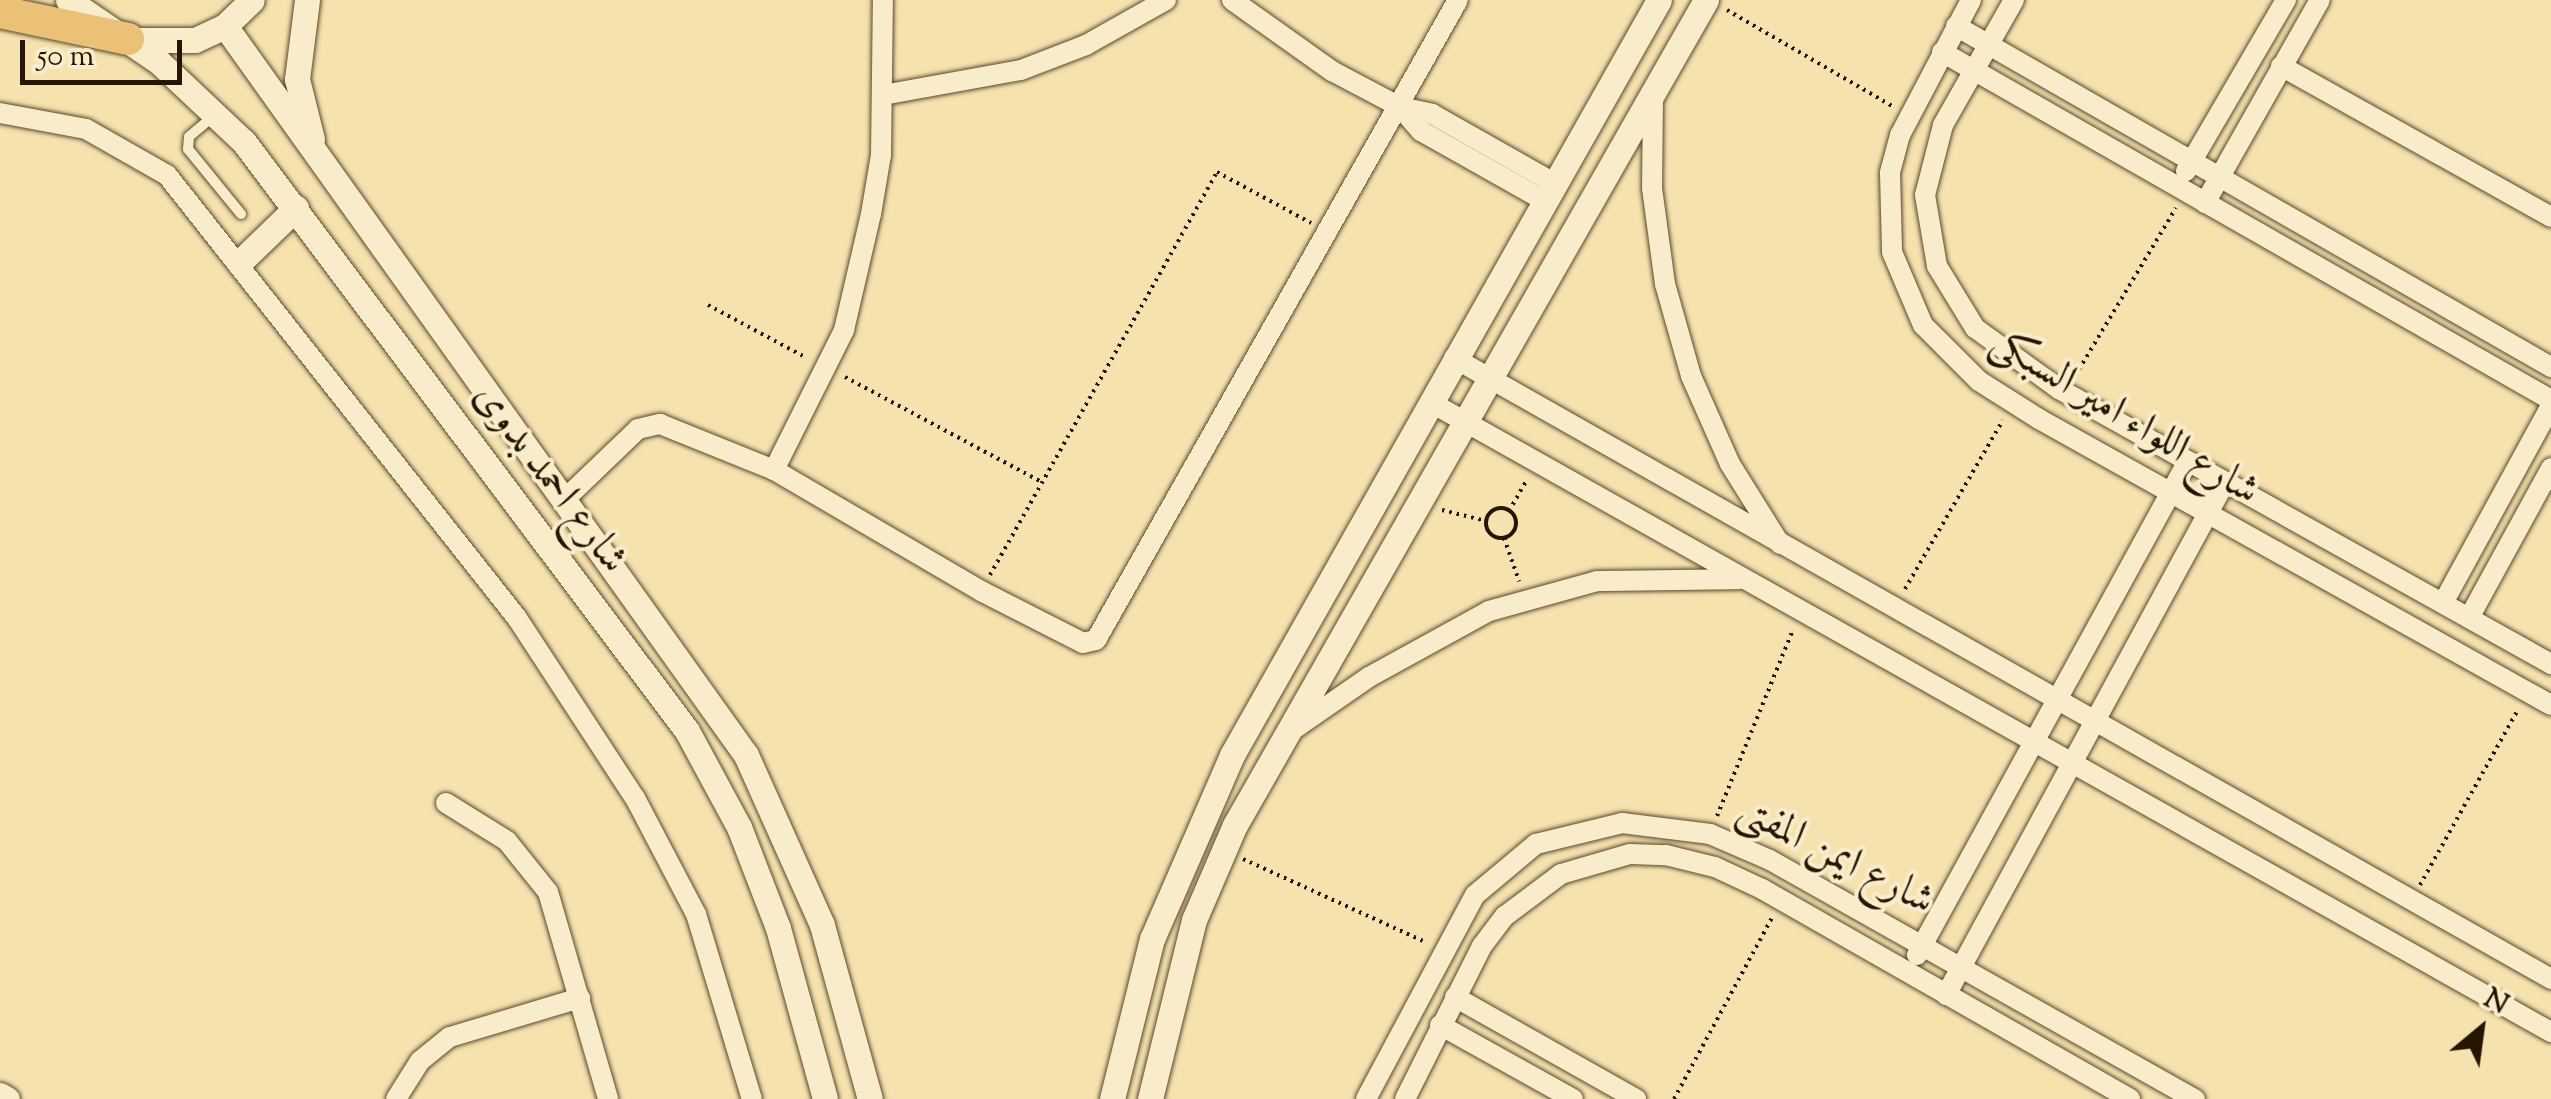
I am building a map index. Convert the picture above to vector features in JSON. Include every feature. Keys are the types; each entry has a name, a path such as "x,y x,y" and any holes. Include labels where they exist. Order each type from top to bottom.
{"highway":[{"path":"0,12 128,39"}],"street":[{"name":"شارع احمد بدوى","path":"68,0 128,39 217,113 296,208 687,731 739,827 778,928 825,1099"},
{"path":"128,39 178,43 225,26 252,0"},
{"path":"307,0 297,79 315,153"},
{"path":"774,470 844,330 871,214 883,95 883,0"},
{"path":"883,95 1022,70 1086,45 1166,0"},
{"path":"1232,0 1286,44 1400,108 1432,114 1550,192"},
{"path":"566,499 648,425 774,470 981,591 1084,643 1096,640 1458,0"},
{"path":"1112,1099 1139,979 1193,836 1232,755 1660,0"},
{"path":"1150,1099 1194,920 1224,850 1462,423 1708,0"},
{"name":"شارع اللواء امير السبكى","path":"1970,0 1909,116 1890,173 1887,213 1904,290 1949,356 2039,419 2551,705"},
{"name":"شارع اللواء امير السبكى","path":"2014,0 1930,159 1927,231 1953,299 1976,328 2062,391 2551,664"},
{"path":"2181,189 2192,161 2286,0"},
{"path":"2206,203 2320,0"},
{"name":"شارع احمد بدوى","path":"225,26 746,755 782,825 822,924 870,1099"},
{"path":"1956,26 2551,366"},
{"path":"1942,52 2551,403 2443,604"},
{"path":"2281,66 2551,217"},
{"path":"1653,92 1652,188 1665,284 1691,376 1730,464 1782,545"},
{"path":"0,114 86,129 134,152 168,175 518,618 634,798 696,914 752,1099"},
{"path":"240,262 296,208"},
{"path":"1454,358 2551,978"},
{"path":"2039,419 2062,391"},
{"path":"1430,402 2551,1032"},
{"path":"1907,972 2188,461"},
{"path":"2469,618 2551,468"},
{"path":"1946,994 2069,762 2225,482"},
{"path":"1286,736 1448,630 1525,599 1598,581 1743,580"},
{"path":"446,804 507,841 537,874 558,912 608,1099"},
{"name":"شارع ايمن المفتى","path":"1366,1099 1442,949 1475,895 1536,844 1622,822 1710,834 1923,944 2194,1099"},
{"name":"شارع ايمن المفتى","path":"1405,1099 1455,997 1505,916 1561,874 1594,861 1666,854 1715,867 1782,900 2130,1099"},
{"path":"1455,997 1636,1099"},
{"path":"396,1099 409,1077 450,1037 580,998"},
{"path":"1440,1025 1573,1099"},
{"path":"409,1077 416,1099"},
{"path":"0,1095 7,1099"}],"lane":[{"path":"217,113 190,137 188,149 242,214"}],"path":[{"path":"1708,0 1909,116"},
{"path":"981,591 1217,172 1329,232"},
{"path":"2062,391 2181,189"},
{"path":"708,305 1042,482"},
{"path":"1894,608 2013,403"},
{"path":"1510,511 1537,464"},
{"path":"1417,503 1486,521"},
{"path":"1504,538 1488,532 1486,521 1495,510 1510,511"},
{"path":"1504,538 1516,527 1510,511"},
{"path":"1504,538 1525,599"},
{"path":"1710,834 1800,612"},
{"path":"2412,900 2528,692"},
{"path":"1224,850 1442,949"},
{"path":"1674,1099 1782,900"}]}
